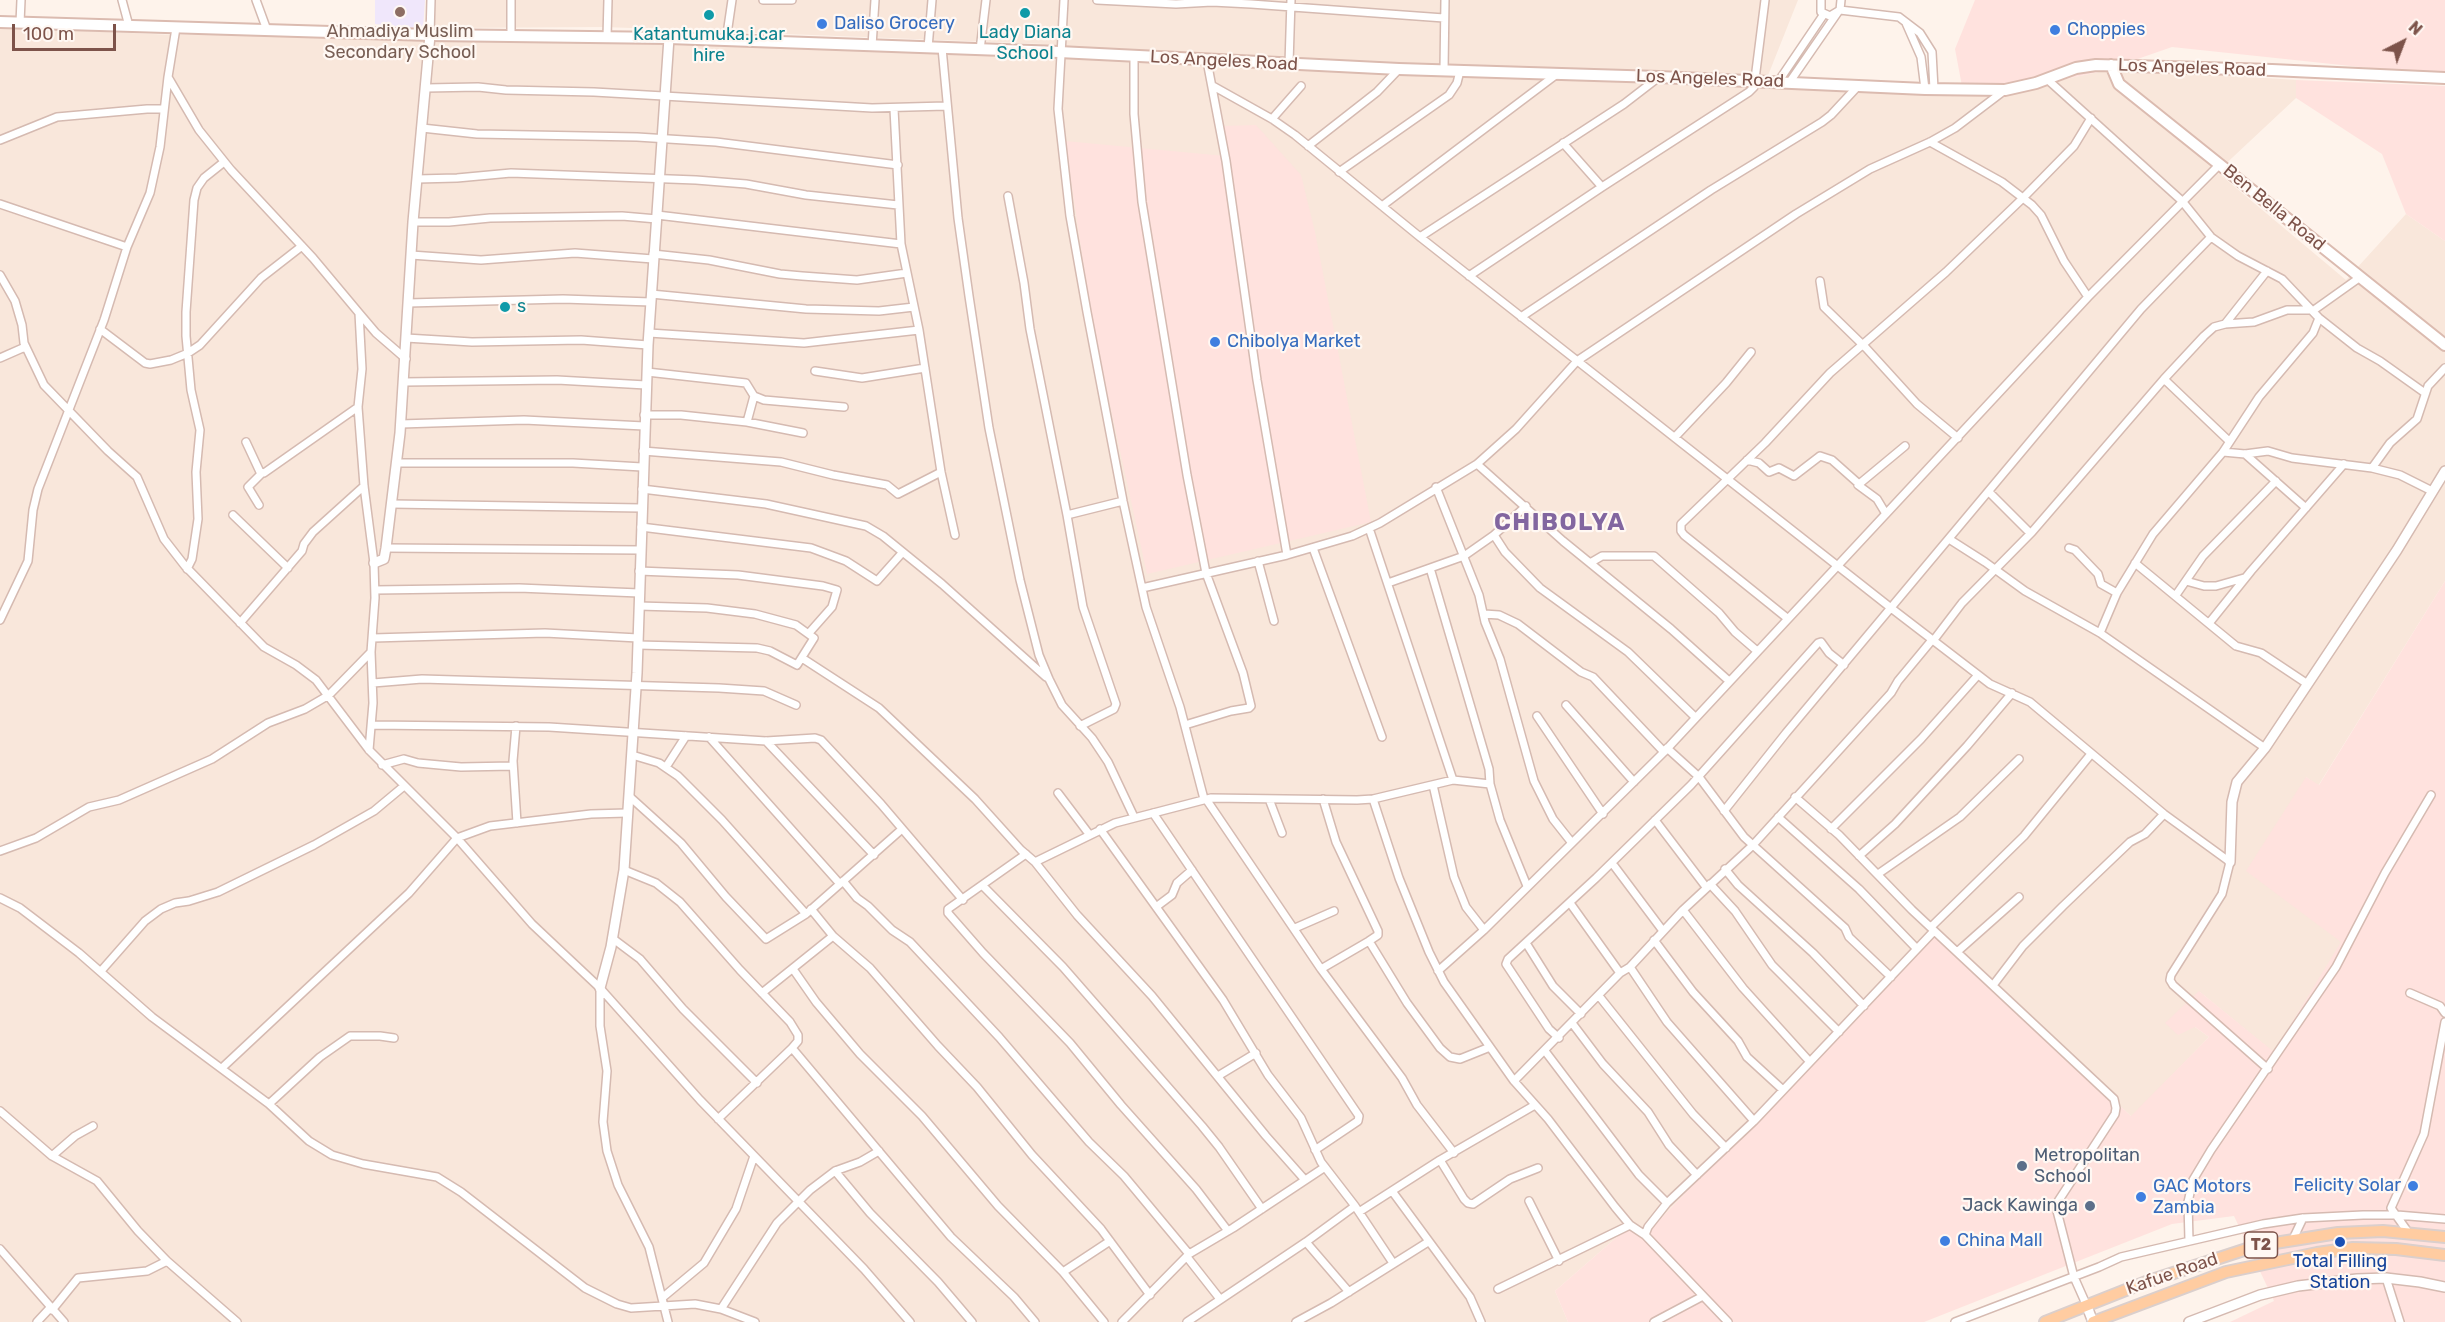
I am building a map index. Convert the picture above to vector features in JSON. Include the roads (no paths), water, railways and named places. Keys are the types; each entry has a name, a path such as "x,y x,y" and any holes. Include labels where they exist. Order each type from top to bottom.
{"main road":[{"name":"Los Angeles Road","path":"0,22 430,35 669,38 1059,52 1400,69 1659,76 1929,89 2005,90 2048,80 2076,68 2112,65 2445,78"},
{"name":"Ben Bella Road","path":"2112,65 2119,84 2445,345"},
{"name":"Kafue Road","path":"2045,1322 2086,1304 2223,1256 2293,1239 2338,1233 2408,1232 2445,1237"},
{"name":"Kafue Road","path":"2093,1322 2226,1272 2317,1253 2353,1248 2396,1249 2445,1255"}],"street":[{"path":"20,23 21,0"},
{"path":"122,0 129,26"},
{"path":"256,0 267,30"},
{"path":"374,563 384,560 401,424 413,222 426,88 431,0"},
{"path":"511,35 512,0"},
{"path":"607,37 609,0"},
{"path":"726,41 732,0"},
{"path":"763,0 792,0"},
{"path":"872,46 875,0"},
{"path":"928,48 932,0"},
{"path":"980,50 986,0"},
{"path":"1064,0 1059,52 1058,109 1070,216 1123,501 1142,588 1155,638 1185,725 1205,799 1321,969 1454,1153"},
{"path":"1097,0 1291,3 1444,18"},
{"path":"1444,70 1445,0"},
{"path":"1469,276 1741,98 1754,87 1765,0"},
{"path":"1821,0 1820,9 1824,14 1830,16 1839,11 1899,17 1920,33 1932,52 1929,89"},
{"path":"1783,83 1839,11 1841,0"},
{"path":"1289,64 1291,3"},
{"path":"1783,83 1824,14"},
{"path":"1906,23 1921,57 1929,89"},
{"path":"0,620 28,561 33,510 38,489 100,330 127,247 150,193 160,147 163,109 176,28"},
{"path":"668,1322 649,1246 614,1176 604,1138 607,1071 600,1026 600,988 624,870 634,733 644,416 669,38"},
{"path":"942,48 958,218 989,428 1020,580 1039,655 1049,679 1062,705 1092,738 1108,762 1134,817"},
{"path":"1134,57 1134,114 1142,202 1186,475 1206,573 1243,673 1251,706 1185,725"},
{"path":"1207,61 1226,161 1257,380 1287,555"},
{"path":"1308,146 1377,92 1400,69"},
{"path":"1339,172 1449,95 1457,83 1460,70"},
{"path":"1382,206 1557,74"},
{"path":"1420,237 1624,104 1659,76"},
{"path":"168,77 199,130 224,162 302,246 389,346 406,359"},
{"path":"2048,80 2182,201 2211,237 2238,256 2292,287 2319,318 2357,348 2380,361 2425,393"},
{"path":"1213,86 1272,119 1308,146 1932,641 1998,688 2030,702 2164,814 2230,862"},
{"path":"1272,119 1301,86"},
{"path":"1521,317 1711,190 1822,122 1858,86"},
{"path":"426,88 478,87 894,109 946,106"},
{"path":"1142,588 1287,555 1369,528 1477,464 1516,429 1577,361 1796,214 1870,169 1930,142 1972,117 2005,90"},
{"path":"0,140 57,117 163,109"},
{"path":"894,109 901,244 919,330 941,472 955,535"},
{"path":"1787,618 1717,563 1681,531 1681,524 1809,398 1822,381 1946,272 2023,198 2074,146 2091,118"},
{"path":"422,128 477,134 663,138 716,142 898,165"},
{"path":"1930,142 2002,182 2041,215 2064,261 2088,297"},
{"path":"1563,143 1602,187"},
{"path":"187,569 192,559 198,519 196,472 200,430 191,390 186,312 194,200 197,188 204,178 224,162"},
{"path":"1438,970 1484,930 1666,750 2088,297 2220,164"},
{"path":"417,179 511,173 660,178 746,184 806,195 898,205"},
{"path":"1008,196 1030,329 1083,607 1116,704 1114,709 1080,726"},
{"path":"0,204 127,247"},
{"path":"413,222 449,222 490,218 657,217 901,244"},
{"path":"1724,811 2141,309 2211,237"},
{"path":"100,330 145,363 171,360 188,353 200,345 261,278 302,246"},
{"path":"411,255 482,260 575,253 653,256 709,260 780,274 857,280 907,273"},
{"path":"2224,324 2267,271"},
{"path":"0,275 20,313 26,347 45,385 69,412 137,477 164,539 187,569 264,647 303,670 329,695 382,765 457,838 532,924 600,988 718,1119 864,1269 910,1322"},
{"path":"1514,1081 1620,974 1630,967 1683,910 1753,845 1891,693 1898,681 1962,603 2030,534 2204,336 2214,327 2224,324 2254,322 2287,310 2314,310 2359,278"},
{"path":"1820,280 1824,307 1863,344 1917,404 1958,438"},
{"path":"408,303 651,298 806,309 879,311 914,307"},
{"path":"359,313 362,369 358,407 375,590 371,652 372,725 369,750"},
{"path":"2100,633 2117,593 2153,534 2223,452 2259,397 2313,333 2319,318"},
{"path":"649,333 804,343 919,330"},
{"path":"406,338 472,342 581,340 648,345"},
{"path":"0,358 26,347"},
{"path":"1675,437 1726,384 1751,352"},
{"path":"815,371 862,378 925,368"},
{"path":"2372,468 2390,443 2417,419 2428,386 2445,368"},
{"path":"647,372 744,382 754,396 764,400 844,406"},
{"path":"2164,379 2229,441"},
{"path":"405,382 557,380 646,385"},
{"path":"747,422 754,396"},
{"path":"259,505 248,487 262,473 358,407"},
{"path":"644,416 681,415 747,422 803,433"},
{"path":"401,424 524,420 644,426"},
{"path":"246,442 262,473"},
{"path":"1859,484 1905,446"},
{"path":"643,452 760,459 797,465 833,475 887,484 898,494 941,472"},
{"path":"2223,452 2245,454 2268,452 2292,458 2372,468 2400,475 2432,490"},
{"path":"2245,454 2306,508"},
{"path":"1747,460 1759,463 1769,472 1779,468 1794,476 1820,456 1832,460 1859,484 1858,486 1877,499 1886,514"},
{"path":"396,463 573,464 642,467"},
{"path":"1477,464 1590,563 1671,628 1729,681"},
{"path":"2210,622 2344,464"},
{"path":"2268,1069 2172,985 2171,975 2222,894 2230,862 2234,789 2241,776 2265,748 2306,683 2397,550 2445,471"},
{"path":"2176,595 2204,556 2276,481"},
{"path":"240,623 302,551 313,532 364,486"},
{"path":"1436,487 1464,556 1488,631 1500,659 1534,781 1553,819 1572,843"},
{"path":"642,489 766,504 856,524 873,530 942,584 1049,679"},
{"path":"1989,492 2030,534"},
{"path":"1067,515 1123,501"},
{"path":"392,504 641,508"},
{"path":"1388,583 1464,556 1494,535 1526,506"},
{"path":"233,515 288,568"},
{"path":"641,527 811,548 846,561 877,581 902,552"},
{"path":"1369,528 1453,780"},
{"path":"1494,535 1505,552 1540,588 1628,652 1695,717"},
{"path":"1949,539 2025,591 2100,633 2265,748"},
{"path":"386,548 640,550"},
{"path":"1313,548 1382,737"},
{"path":"2069,548 2075,550 2098,574 2101,584 2117,593"},
{"path":"1590,563 1602,556 1654,556 1719,613 1735,632 1757,651"},
{"path":"1258,561 1274,621"},
{"path":"2135,563 2210,622 2236,646 2261,653 2306,683"},
{"path":"1430,568 1489,769 1490,784 1500,820 1527,886"},
{"path":"639,571 702,572 748,576 824,586 837,590 832,607 808,633"},
{"path":"2186,581 2204,586 2216,586 2246,577"},
{"path":"375,590 519,588 639,593"},
{"path":"373,638 545,633 757,648 770,651 797,665 813,638 786,621 755,614 707,608 639,606"},
{"path":"1484,614 1499,615 1518,624 1581,672 1593,677 1666,750 1699,777 1737,830 1845,928 1849,937 1891,977"},
{"path":"1558,1038 1549,1029 1506,964 1508,959 1612,863 1699,777 1818,643 1821,642 1844,665"},
{"path":"0,851 36,838 89,807 119,800 212,759 268,723 305,709 329,695 371,652"},
{"path":"802,658 886,714 975,799 1035,862 1077,915 1152,996 1305,1180"},
{"path":"1831,829 1921,739 1978,675"},
{"path":"373,683 423,679 636,684 758,690 796,705"},
{"path":"1859,856 1895,824 2012,693"},
{"path":"1566,705 1634,782"},
{"path":"1537,716 1603,814"},
{"path":"372,725 516,726 766,741 808,738 821,740 963,900"},
{"path":"516,726 513,766 518,823"},
{"path":"666,767 686,736"},
{"path":"709,738 842,883 892,930 910,942 999,1037 1089,1142 1124,1176 1188,1255 1220,1299"},
{"path":"766,741 874,855"},
{"path":"1645,1235 1648,1227 1667,1203 1754,1121 1864,1006 1933,929 2024,836 2091,754"},
{"path":"632,755 666,767 685,782 808,912 870,968 1110,1241 1150,1295"},
{"path":"382,765 404,759 418,763 461,767 513,766"},
{"path":"1878,874 1960,817 2019,759"},
{"path":"1035,862 1100,829 1134,817 1205,799 1373,799 1453,780 1490,784"},
{"path":"1433,785 1454,877 1466,907 1484,930"},
{"path":"100,971 145,921 161,909 218,892 304,850 374,811 404,786"},
{"path":"1058,793 1089,834"},
{"path":"2189,1241 2188,1202 2193,1180 2211,1149 2336,967 2385,873 2430,795"},
{"path":"629,796 681,843 726,897 766,939 808,912 902,829"},
{"path":"1795,797 1957,952 1994,984 2116,1103 2115,1114 2057,1203 2074,1277 2093,1322"},
{"path":"1269,799 1282,833"},
{"path":"1321,969 1369,941 1377,935 1378,931 1336,842 1323,799"},
{"path":"1373,799 1393,862 1438,970 1490,1047 1514,1081 1630,1225 1645,1235 1728,1322"},
{"path":"223,1068 409,893 457,838 478,829 518,823 591,814 627,813"},
{"path":"1153,813 1359,1116 1358,1120 1315,1150"},
{"path":"1994,984 2023,946 2063,906 2130,842 2145,834 2164,814"},
{"path":"1778,817 1859,889 1917,949"},
{"path":"1655,820 1708,886 1735,912 1772,965 1839,1032"},
{"path":"1100,829 1223,1000 1268,1075 1301,1118 1325,1167 1357,1209 1393,1263"},
{"path":"1026,854 948,909 948,913 983,953 1070,1043 1121,1105 1196,1189 1228,1231"},
{"path":"1612,863 1663,931"},
{"path":"1725,869 1738,885 1813,953 1864,1006"},
{"path":"624,870 656,883 680,902 797,1031 799,1038 792,1048 718,1119"},
{"path":"1156,907 1172,895 1177,883 1192,870"},
{"path":"983,886 1063,968 1202,1126 1220,1147 1262,1209"},
{"path":"1957,952 2019,897"},
{"path":"0,898 29,915 100,971 152,1017 269,1104 309,1141 332,1155 363,1164 436,1177 558,1269 603,1298 631,1308 695,1304 721,1309 755,1322"},
{"path":"1570,903 1620,974"},
{"path":"1683,910 1743,988 1810,1062"},
{"path":"1294,928 1334,911"},
{"path":"762,993 833,936"},
{"path":"612,938 640,959 671,996 757,1083"},
{"path":"1654,940 1693,992 1738,1041 1748,1057 1783,1090"},
{"path":"1369,941 1414,1012 1450,1058 1460,1059 1490,1047"},
{"path":"1526,943 1553,986 1581,1014"},
{"path":"1630,967 1674,1030 1754,1121"},
{"path":"793,969 816,1002 866,1062 922,1116 998,1206 1063,1272 1104,1322"},
{"path":"2410,993 2440,1006 2445,1013"},
{"path":"1599,996 1694,1114 1726,1148"},
{"path":"2408,1232 2391,1208 2424,1134 2445,1022"},
{"path":"1572,1023 1603,1064 1648,1112 1669,1145 1697,1175"},
{"path":"269,1104 320,1057 350,1036 394,1038"},
{"path":"792,1048 959,1246 1006,1289 1035,1322"},
{"path":"1545,1051 1639,1175 1667,1203"},
{"path":"1218,1076 1256,1053"},
{"path":"1187,1322 1357,1209 1392,1191 1440,1160 1535,1105"},
{"path":"0,1111 52,1156 97,1180 138,1231 167,1261 237,1322"},
{"path":"52,1156 75,1136 93,1126"},
{"path":"721,1309 775,1226 799,1201 822,1179 879,1151"},
{"path":"662,1298 704,1263 736,1209 754,1156"},
{"path":"1440,1160 1464,1199 1473,1204 1510,1179 1538,1168"},
{"path":"1122,1322 1188,1255 1325,1167"},
{"path":"836,1171 870,1214 938,1282 972,1322"},
{"path":"1392,1191 1470,1297 1481,1322"},
{"path":"1529,1201 1559,1261"},
{"path":"1955,1322 2121,1257 2263,1224 2303,1218 2397,1215 2445,1219"},
{"path":"2293,1239 2303,1218"},
{"path":"1498,1289 1630,1225"},
{"path":"1063,1272 1110,1241"},
{"path":"1306,1242 1348,1292"},
{"path":"1296,1322 1331,1304 1428,1242"},
{"path":"0,1249 64,1322"},
{"path":"37,1322 78,1278 147,1271 167,1261"},
{"path":"2386,1278 2400,1322"},
{"path":"2189,1322 2260,1295 2298,1286 2386,1278 2445,1287"},
{"path":"1654,1322 1703,1296"}],"place":[{"name":"Ahmadiya Muslim Secondary School","path":"400,12"},
{"name":"Lady Diana School","path":"1025,13"},
{"name":"Katantumuka.j.car hire","path":"709,15"},
{"name":"Daliso Grocery","path":"822,24"},
{"name":"Choppies","path":"2055,30"},
{"name":"s","path":"505,307"},
{"name":"Chibolya Market","path":"1215,342"},
{"name":"Metropolitan School","path":"2022,1166"},
{"name":"Felicity Solar","path":"2413,1186"},
{"name":"GAC Motors Zambia","path":"2141,1197"},
{"name":"Jack Kawinga","path":"2090,1206"},
{"name":"China Mall","path":"1945,1241"},
{"name":"Total Filling Station","path":"2340,1242"}],"district":[{"name":"CHIBOLYA","path":"1560,523"}]}
